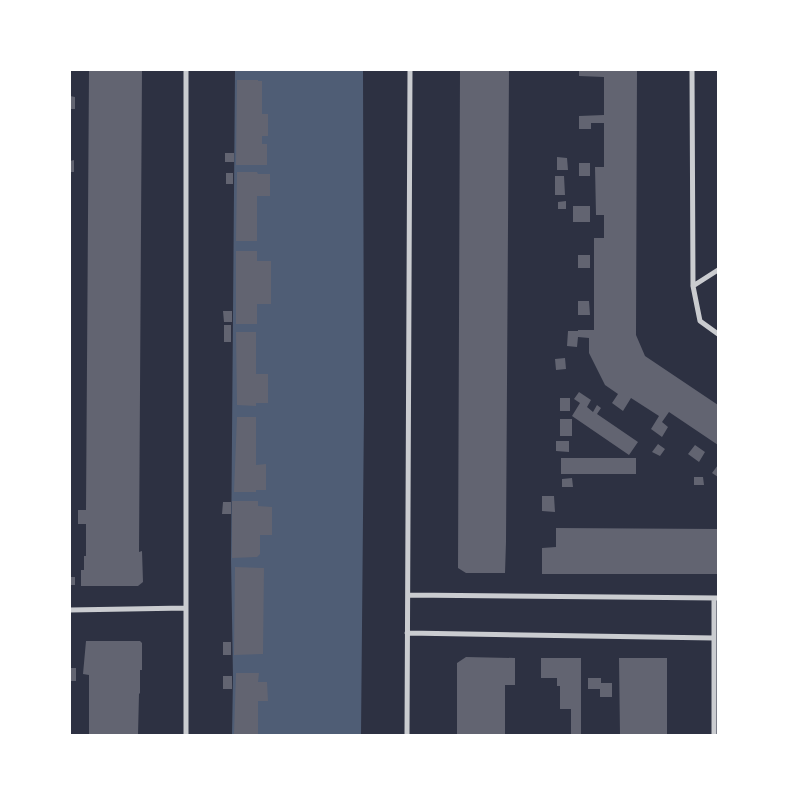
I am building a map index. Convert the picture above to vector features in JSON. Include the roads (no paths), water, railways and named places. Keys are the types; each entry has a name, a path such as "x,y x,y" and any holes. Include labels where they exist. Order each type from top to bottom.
{"street":[{"path":"186,70 186,735"},
{"path":"406,735 410,70"},
{"path":"692,70 693,286 700,322 718,334"},
{"path":"693,286 718,270"},
{"path":"408,595 716,598 714,735"},
{"path":"70,610 186,608"},
{"path":"407,633 714,638"}],"water":[{"path":"235,70 363,70 364,410 361,735 232,735 231,559"}]}
